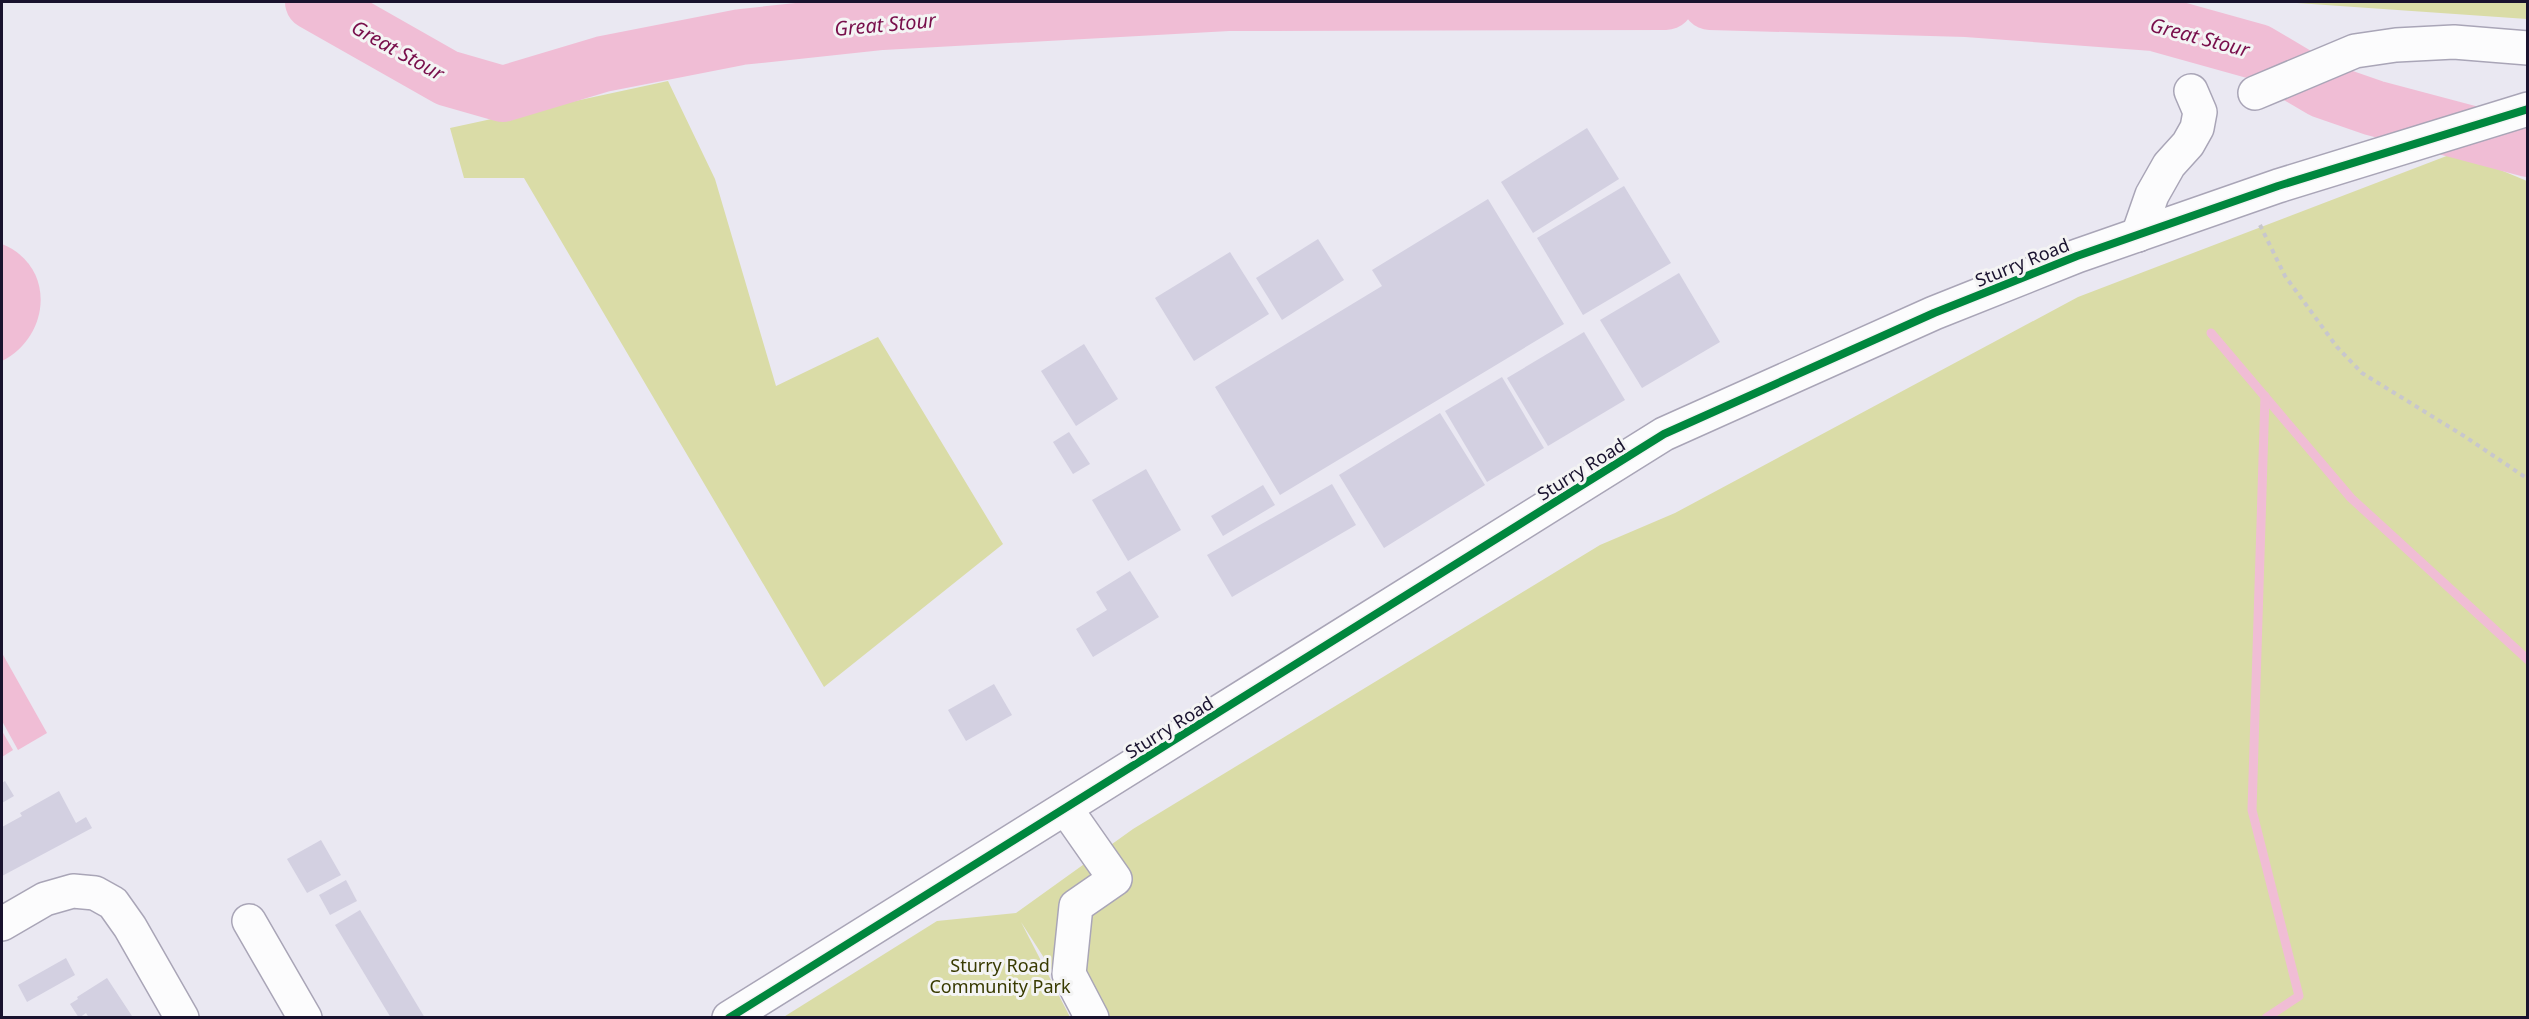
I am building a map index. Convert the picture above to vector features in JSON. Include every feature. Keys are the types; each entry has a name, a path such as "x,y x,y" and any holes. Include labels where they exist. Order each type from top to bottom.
{"main road":[{"path":"2255,93 2355,51 2396,45 2454,42 2528,48"},
{"path":"2138,235 2152,195 2169,165 2188,144 2197,128 2200,112 2191,91"},
{"name":"Sturry Road","path":"729,1017 1066,809 1664,434 1934,313 2077,256 2278,186 2528,109"},
{"path":"1066,809 1115,879 1076,906 1069,974 1092,1017"},
{"path":"2,924 45,900 73,891 95,893 113,903 130,927 182,1017"},
{"path":"249,921 305,1017"}],"path":[{"path":"2247,197 2285,276 2337,348 2362,373 2528,479"}],"green space":[{"path":"2281,2 2527,2 2527,19"},
{"path":"668,81 715,179 776,386 878,337 1003,544 824,687 524,178 464,178 450,128"},
{"name":"Sturry Road Community Park","path":"2457,152 2527,181 2527,1017 1082,1017 1021,922 1070,1017 782,1018 937,921 1016,913 1133,829 1600,545 1675,513 2078,297"}],"shaded area":[{"path":"2,244 20,254 32,268 39,284 41,301 38,319 30,335 18,350 2,361"},
{"path":"2,653 47,733 18,750 2,721"},
{"path":"2,731 13,750 2,757"}],"building":[{"path":"1587,128 1619,179 1533,233 1501,182"},
{"path":"1624,186 1671,263 1583,315 1537,238"},
{"path":"1488,199 1564,324 1280,495 1215,387 1382,286 1372,270"},
{"path":"1318,239 1344,280 1282,320 1256,278"},
{"path":"1230,252 1269,314 1194,361 1155,298"},
{"path":"1679,273 1720,342 1642,388 1600,320"},
{"path":"1584,332 1625,400 1548,446 1507,378"},
{"path":"1084,344 1118,399 1076,426 1041,371"},
{"path":"1502,377 1544,448 1487,482 1445,411"},
{"path":"1440,413 1485,485 1384,548 1339,475"},
{"path":"1069,432 1090,464 1073,474 1053,442"},
{"path":"1146,469 1181,530 1128,561 1092,500"},
{"path":"1332,484 1356,525 1232,597 1207,555"},
{"path":"1263,485 1275,505 1223,536 1211,516"},
{"path":"1130,571 1159,617 1093,657 1076,629 1107,610 1096,592"},
{"path":"994,684 1012,715 966,741 948,710"},
{"path":"5,781 14,796 2,803 2,783"},
{"path":"59,791 76,823 86,817 92,828 2,876 2,827 22,816 20,813"},
{"path":"321,840 341,875 307,893 287,859"},
{"path":"346,880 357,901 330,915 319,895"},
{"path":"360,910 425,1018 391,1018 335,925"},
{"path":"66,958 75,975 27,1002 18,985"},
{"path":"107,978 132,1016 89,1018 86,1013 79,1018 70,1004"}],"waterway":[{"name":"Great Stour","path":"313,2 447,78 503,94 603,64 741,37 882,22 1228,3 1666,2"},
{"name":"Great Stour","path":"1710,2 1967,9 2154,23 2258,52 2322,90 2374,108 2528,149"},
{"path":"2211,333 2351,498 2528,660"},
{"path":"2265,396 2252,810 2299,996 2266,1018"}],"cycle path":[{"path":"729,1018 1664,434 1934,313 2077,256 2278,186 2528,109"}]}
